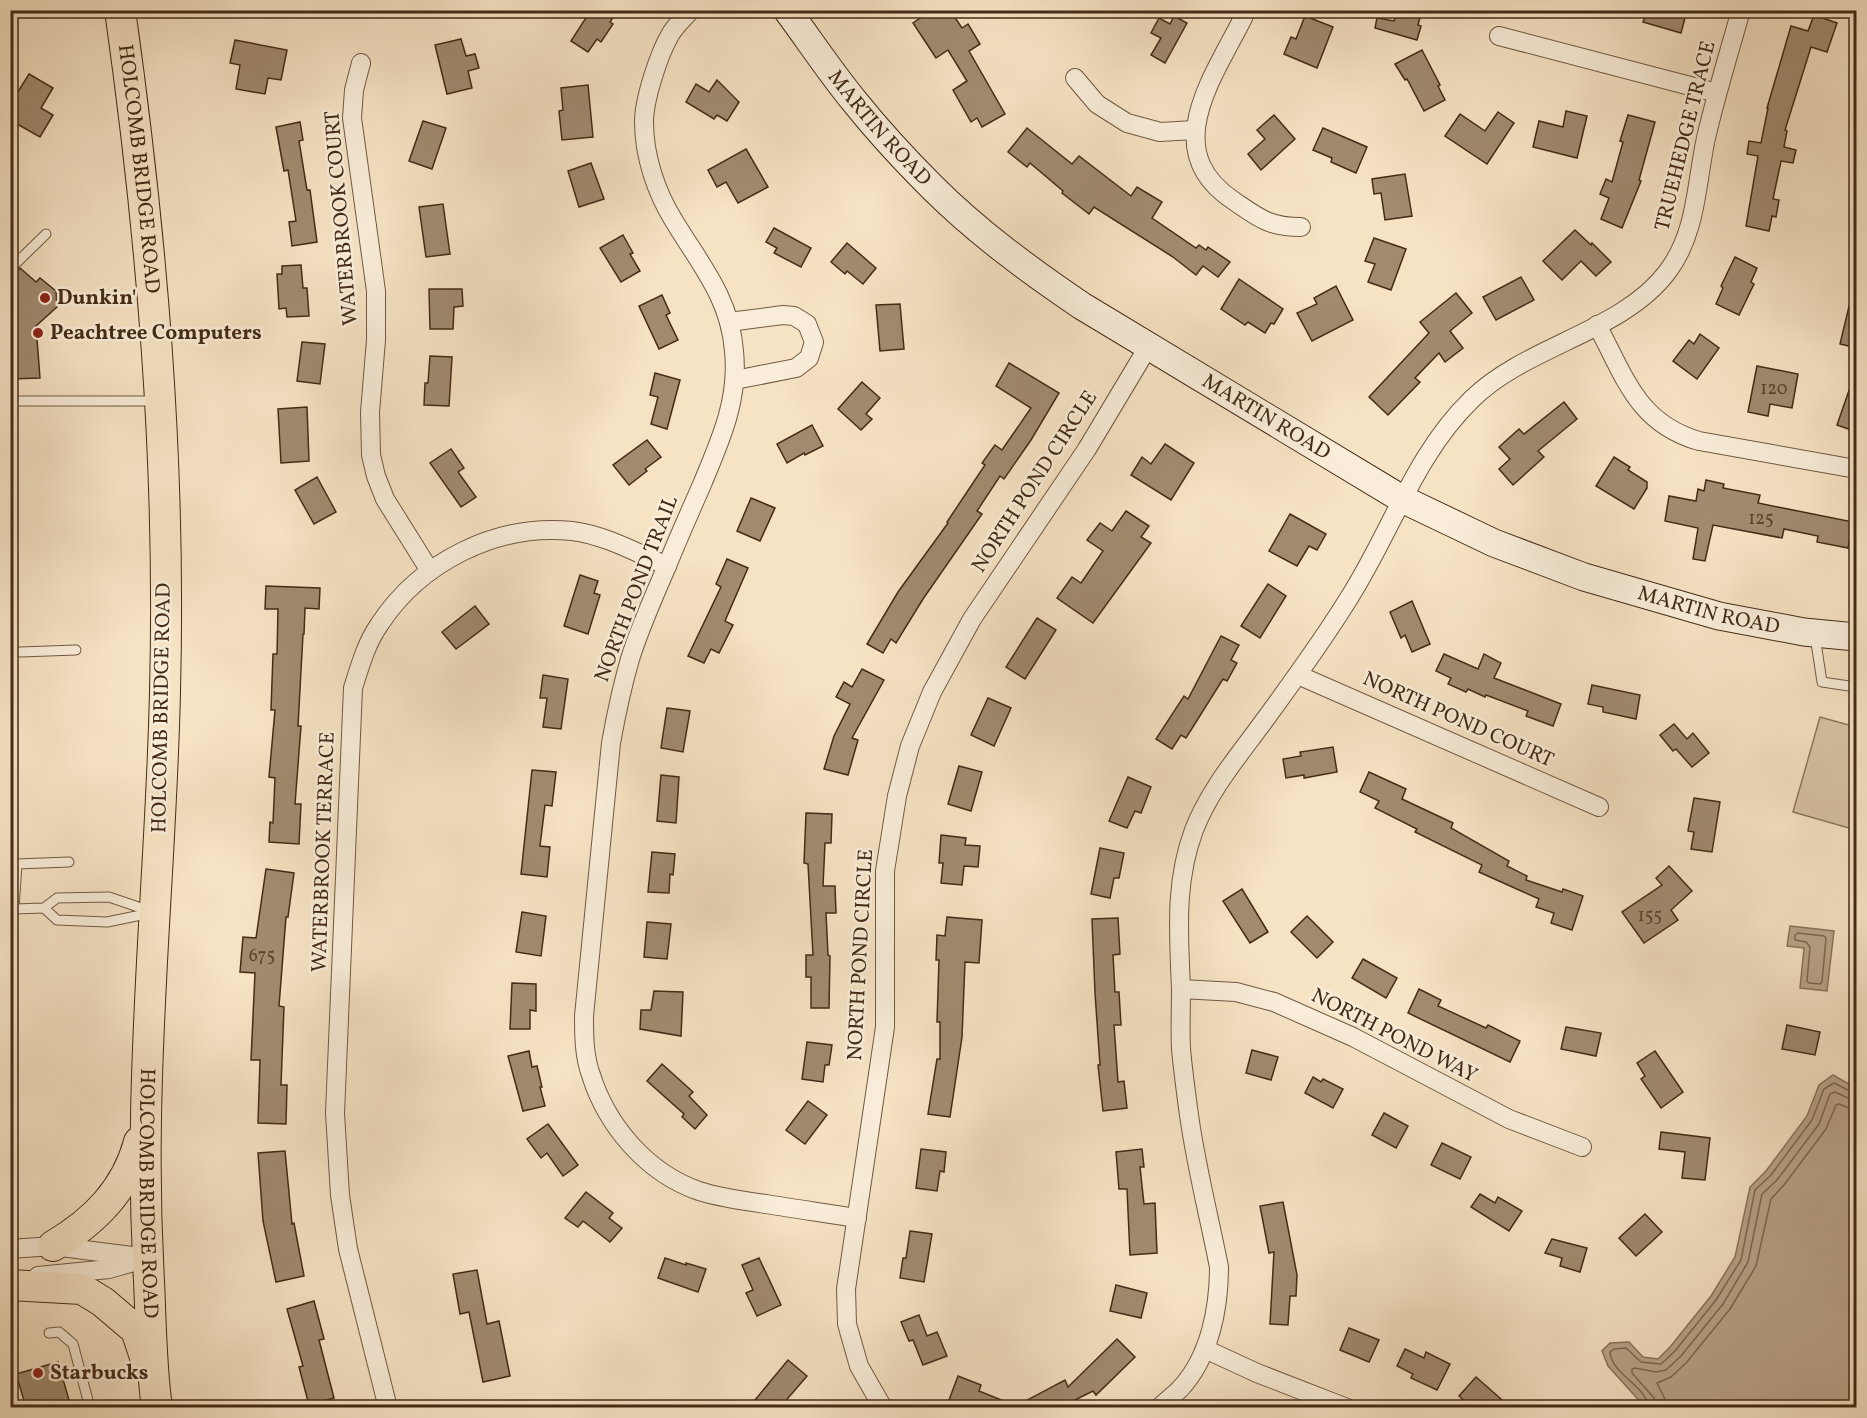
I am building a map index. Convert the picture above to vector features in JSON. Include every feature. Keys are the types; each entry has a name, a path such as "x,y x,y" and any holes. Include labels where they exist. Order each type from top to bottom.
{"main road":[{"name":"HOLCOMB BRIDGE ROAD","path":"123,18 147,227 160,401 165,524 166,646 162,789 146,1118 148,1258 155,1393"},
{"path":"53,1246 87,1224 113,1197 134,1161 146,1118"},
{"path":"10,1283 82,1289 103,1302 136,1330 155,1393"}],"street":[{"name":"NORTH POND TRAIL","path":"691,10 671,34 653,74 644,120 648,159 659,193 712,280 729,322 734,351 735,380 731,409 724,434 667,566 631,657 619,699 611,743 584,1016 584,1045 590,1073 603,1105 624,1137 646,1160 675,1180 721,1197 857,1218"},
{"name":"MARTIN ROAD","path":"787,10 855,103 893,146 933,188 1031,271 1148,347 1402,499 1494,543 1584,577 1719,616 1814,633 1857,637"},
{"path":"1245,10 1200,104 1195,130 1196,147 1201,164 1209,179 1220,192 1265,222 1283,227 1300,227"},
{"name":"TRUEHEDGE TRACE","path":"1402,499 1436,440 1473,397 1515,367 1626,310 1646,294 1667,272 1681,250 1693,217 1705,144 1741,10"},
{"path":"1499,36 1717,93"},
{"name":"WATERBROOK COURT","path":"361,63 354,90 352,118 376,291 376,340 370,412 371,455 385,499 430,571"},
{"path":"1075,78 1097,104 1126,123 1160,132 1195,130"},
{"path":"729,322 783,315 794,316 807,324 813,342 809,358 796,368 735,380"},
{"path":"1597,325 1638,402 1658,423 1682,436 1710,443 1857,470"},
{"name":"NORTH POND CIRCLE","path":"880,1406 859,1366 847,1324 846,1289 885,1027 885,871 897,796 910,746 932,692 972,619 1087,449 1148,347"},
{"path":"1159,1407 1181,1388 1205,1349 1214,1318 1219,1286 1219,1267 1190,1119 1182,1051 1177,933 1178,903 1184,864 1194,830 1215,788 1298,675 1352,595 1402,499"},
{"name":"WATERBROOK TERRACE","path":"388,1407 348,1249 340,1194 335,1113 353,688 363,654 378,625 403,595 430,571 457,554 490,540 518,532 574,531 601,537 667,566"},
{"name":"NORTH POND COURT","path":"1298,675 1599,807"},
{"name":"NORTH POND WAY","path":"1180,989 1236,992 1274,1002 1353,1037 1509,1119 1582,1147"},
{"path":"10,1249 53,1246 148,1258"},
{"path":"10,1283 61,1273 110,1269 148,1258"},
{"path":"1205,1349 1347,1407"}],"lane":[{"path":"10,269 46,234"},
{"path":"10,402 160,401"},
{"path":"1814,633 1822,682 1857,687"},
{"path":"20,652 76,651"},
{"path":"69,862 17,864 12,909 44,909 57,898 109,897 155,912"},
{"path":"44,909 57,920 97,922 155,912"},
{"path":"50,1333 59,1332 73,1344 90,1407"}],"shaded area":[{"path":"1820,717 1856,727 1856,830 1793,812"}],"water":[{"path":"1790,926 1834,931 1827,991 1800,988 1804,948 1787,946"},
{"path":"1833,1075 1856,1088 1856,1407 1645,1407 1608,1366 1602,1351 1610,1343 1629,1342 1643,1357 1658,1359 1670,1347 1711,1296 1735,1257 1750,1187 1766,1171 1807,1116 1819,1085"}],"building":[{"path":"591,10 618,10 610,22 613,24 601,42 597,39 588,52 571,41"},
{"path":"932,10 950,10 962,28 968,24 980,44 969,51 1005,114 982,127 977,118 971,122 953,90 967,81 948,50 936,58 913,23"},
{"path":"1397,10 1422,10 1417,40 1375,28 1377,18 1394,21"},
{"path":"1648,10 1687,10 1681,33 1643,22"},
{"path":"1814,15 1837,23 1827,52 1811,47 1785,130 1787,131 1784,147 1796,150 1793,163 1781,161 1773,199 1779,200 1776,217 1772,216 1769,231 1746,226 1758,156 1747,154 1749,141 1761,143 1767,108 1791,26 1808,31"},
{"path":"1174,16 1187,23 1165,63 1151,55 1161,38 1151,33 1159,18 1170,24"},
{"path":"1305,16 1333,27 1317,68 1284,54 1291,37 1296,39"},
{"path":"461,39 466,56 475,54 479,68 468,71 472,88 447,94 435,45"},
{"path":"235,40 287,50 281,80 268,78 265,94 236,89 240,65 230,63"},
{"path":"1422,50 1445,100 1424,111 1407,79 1405,80 1395,64"},
{"path":"29,74 53,88 41,108 53,115 40,137 10,120 10,92 16,95"},
{"path":"717,80 739,102 727,121 717,115 714,119 686,102 696,84 709,92"},
{"path":"588,85 593,137 562,140 559,111 563,110 561,88"},
{"path":"1566,111 1587,116 1577,158 1533,147 1539,121 1563,127"},
{"path":"1498,112 1514,123 1487,164 1445,136 1460,114 1485,131"},
{"path":"1274,115 1295,139 1261,170 1248,154 1265,139 1257,130"},
{"path":"1628,115 1655,122 1639,180 1641,181 1622,228 1601,219 1609,198 1600,194 1606,179 1612,182"},
{"path":"423,121 446,128 432,169 409,161"},
{"path":"300,122 303,140 299,141 307,190 310,190 317,242 292,246 289,222 296,221 288,170 284,171 276,127"},
{"path":"1027,128 1072,164 1079,156 1131,196 1137,187 1162,202 1152,218 1196,248 1199,245 1206,250 1208,247 1230,262 1218,277 1203,266 1196,275 1173,257 1094,207 1089,214 1030,163 1027,167 1008,152"},
{"path":"1323,128 1367,147 1356,173 1331,162 1332,158 1313,150"},
{"path":"746,149 768,187 738,203 726,182 717,187 708,170"},
{"path":"591,163 604,199 579,207 568,171"},
{"path":"1405,174 1412,216 1385,220 1381,193 1374,194 1372,179"},
{"path":"443,204 450,254 426,257 419,207"},
{"path":"774,228 811,248 801,267 774,253 777,248 766,242"},
{"path":"1575,230 1611,262 1596,276 1581,261 1562,280 1543,261"},
{"path":"623,235 640,271 621,282 600,248"},
{"path":"1374,238 1406,249 1391,290 1368,282 1375,264 1365,261"},
{"path":"847,243 876,268 863,284 847,271 845,274 831,262"},
{"path":"1735,257 1757,268 1751,282 1754,284 1739,315 1716,304 1723,288 1721,286"},
{"path":"301,265 303,288 307,288 309,316 287,317 286,308 279,309 277,274 282,274 282,266"},
{"path":"20,268 36,282 40,278 56,291 57,307 36,326 40,378 10,379 10,279"},
{"path":"1521,277 1534,300 1496,320 1483,297"},
{"path":"1239,279 1283,309 1265,333 1248,322 1245,325 1221,309"},
{"path":"1336,286 1353,320 1312,341 1297,313 1317,304 1314,298"},
{"path":"429,289 462,289 463,306 454,307 453,329 430,329"},
{"path":"1456,293 1472,313 1450,331 1463,348 1445,362 1439,353 1415,378 1420,382 1388,415 1369,397 1429,333 1420,322"},
{"path":"662,295 670,313 666,315 678,340 659,349 639,306"},
{"path":"1851,298 1857,299 1857,348 1840,344"},
{"path":"900,304 904,349 880,351 876,305"},
{"path":"1700,334 1719,348 1697,379 1673,361 1689,340 1694,344"},
{"path":"302,342 325,344 320,384 297,381"},
{"path":"430,356 452,357 449,406 424,405"},
{"path":"1009,363 1059,393 1004,479 1000,476 977,511 982,514 923,599 896,643 891,639 883,653 867,644 898,592 948,523 985,465 982,463 995,445 1002,450 1031,408 996,386"},
{"path":"1757,366 1798,374 1792,408 1770,404 1768,416 1748,412"},
{"path":"655,373 680,380 667,429 651,424 658,397 650,395"},
{"path":"1854,376 1857,376 1857,432 1837,425"},
{"path":"862,382 880,398 866,414 872,419 861,430 838,409"},
{"path":"1564,402 1577,419 1538,451 1544,457 1513,485 1499,469 1510,459 1499,447 1519,429 1524,434"},
{"path":"307,407 309,461 281,463 278,409"},
{"path":"812,425 823,446 787,463 777,444"},
{"path":"647,440 661,457 629,485 613,465"},
{"path":"1165,444 1194,463 1171,500 1131,475 1142,457 1151,464"},
{"path":"451,449 464,468 458,472 476,497 461,507 430,463"},
{"path":"1614,457 1630,467 1628,470 1647,482 1647,488 1634,509 1596,486"},
{"path":"317,477 336,512 314,524 295,490"},
{"path":"1706,480 1724,484 1723,488 1760,495 1758,503 1853,522 1848,548 1817,542 1818,536 1784,529 1782,538 1713,525 1705,561 1693,559 1698,528 1665,521 1669,496 1696,501 1698,489 1704,491"},
{"path":"751,498 775,508 760,541 737,531"},
{"path":"1126,511 1149,526 1141,537 1151,543 1093,623 1057,598 1072,577 1081,583 1103,551 1087,540 1100,523 1112,531"},
{"path":"1290,514 1326,534 1317,550 1309,546 1297,566 1269,551"},
{"path":"727,559 748,568 725,621 733,625 719,653 711,649 704,663 688,656 721,587 716,584"},
{"path":"580,575 598,581 594,593 600,595 588,634 564,626"},
{"path":"1268,584 1286,596 1260,638 1241,626"},
{"path":"266,586 320,588 319,609 305,608 298,726 301,726 295,804 301,804 299,844 269,842 270,822 273,823 275,778 269,777 275,710 271,710 273,654 277,654 278,609 265,609"},
{"path":"1412,601 1430,644 1412,652 1405,635 1401,638 1390,612"},
{"path":"475,606 489,624 456,649 442,632"},
{"path":"1037,618 1056,630 1025,679 1006,667"},
{"path":"1221,636 1239,645 1231,660 1237,663 1227,681 1223,679 1186,738 1181,735 1172,749 1156,739 1184,696 1188,699"},
{"path":"1444,654 1478,669 1484,654 1501,663 1494,678 1561,704 1553,726 1526,716 1528,711 1468,689 1466,692 1448,684 1451,678 1436,671"},
{"path":"862,669 884,680 852,738 858,740 848,775 824,769 834,736 850,704 836,697 844,682 852,687"},
{"path":"543,675 568,679 561,729 543,727 547,698 540,698"},
{"path":"1592,685 1640,695 1636,719 1603,712 1603,707 1588,704"},
{"path":"988,698 1011,708 994,746 971,735"},
{"path":"667,708 690,711 683,752 661,748"},
{"path":"1674,724 1687,739 1693,733 1709,753 1692,767 1676,749 1673,751 1660,735"},
{"path":"1333,747 1337,772 1304,778 1304,775 1286,778 1283,759 1301,756 1300,752"},
{"path":"959,766 982,772 971,811 948,804"},
{"path":"532,770 556,772 552,806 545,805 540,846 550,847 547,877 521,874"},
{"path":"1369,772 1406,789 1402,799 1453,823 1451,828 1509,861 1507,866 1527,876 1526,880 1562,892 1563,889 1583,896 1572,930 1551,923 1554,913 1536,907 1539,899 1479,872 1482,865 1415,832 1417,829 1375,808 1379,801 1360,792"},
{"path":"661,775 679,777 676,823 657,821"},
{"path":"1128,777 1151,787 1141,813 1135,811 1127,828 1109,821"},
{"path":"1694,798 1720,802 1712,852 1691,849 1694,832 1688,831"},
{"path":"806,813 832,814 831,843 825,843 823,886 835,886 836,913 826,913 828,955 830,956 829,1008 811,1008 811,977 806,977 806,955 813,955 808,864 804,863"},
{"path":"941,835 966,838 965,845 980,846 978,867 964,866 962,885 941,883 943,863 939,863"},
{"path":"1100,848 1124,853 1119,878 1114,878 1110,898 1091,894"},
{"path":"652,852 675,854 673,875 670,874 669,893 648,892"},
{"path":"1669,866 1692,891 1671,910 1678,920 1644,943 1622,912 1662,885 1656,878"},
{"path":"266,869 294,873 288,917 286,917 279,1006 284,1007 281,1085 287,1085 286,1124 258,1123 260,1060 251,1060 255,973 240,972 243,937 256,938"},
{"path":"1242,889 1268,932 1250,943 1223,901"},
{"path":"522,912 546,916 541,956 516,952"},
{"path":"1307,916 1333,942 1317,958 1291,932"},
{"path":"947,917 982,920 979,963 965,962 962,1037 950,1117 928,1114 937,1059 940,1059 940,1022 937,1022 939,960 936,960 937,935 945,936"},
{"path":"1118,918 1120,954 1113,955 1115,992 1119,992 1121,1025 1114,1025 1118,1082 1124,1081 1127,1108 1103,1111 1098,1065 1100,1065 1092,919"},
{"path":"647,922 671,924 667,959 644,957"},
{"path":"1363,959 1397,978 1386,998 1352,978"},
{"path":"512,983 536,984 536,1011 530,1010 530,1029 510,1029"},
{"path":"1419,989 1441,1000 1438,1006 1486,1028 1488,1025 1520,1041 1510,1062 1408,1013"},
{"path":"654,991 683,992 681,1036 640,1029 641,1010 651,1010"},
{"path":"1787,1025 1820,1032 1815,1055 1782,1049"},
{"path":"1566,1027 1601,1033 1596,1056 1561,1049"},
{"path":"807,1042 832,1045 829,1065 825,1065 823,1082 802,1079"},
{"path":"1252,1050 1278,1057 1271,1080 1246,1073"},
{"path":"529,1051 532,1067 537,1066 545,1106 523,1111 508,1056"},
{"path":"1655,1051 1683,1092 1661,1108 1641,1079 1645,1076 1637,1063"},
{"path":"662,1064 693,1092 689,1096 707,1115 695,1129 682,1117 684,1114 647,1081"},
{"path":"1313,1077 1321,1082 1323,1079 1343,1089 1333,1108 1305,1093"},
{"path":"808,1101 827,1115 805,1144 786,1130"},
{"path":"1384,1113 1408,1126 1396,1148 1372,1135"},
{"path":"548,1124 578,1165 563,1176 547,1153 541,1158 527,1139"},
{"path":"1661,1132 1710,1138 1705,1180 1682,1178 1685,1152 1659,1149"},
{"path":"1442,1143 1471,1157 1460,1179 1431,1165"},
{"path":"921,1149 946,1152 944,1172 940,1171 937,1191 916,1188"},
{"path":"1142,1149 1144,1167 1140,1167 1144,1204 1155,1203 1157,1253 1130,1255 1127,1189 1119,1189 1116,1152"},
{"path":"285,1151 292,1224 294,1223 304,1276 276,1282 263,1221 258,1153"},
{"path":"586,1192 613,1213 609,1218 622,1228 610,1242 583,1221 578,1227 565,1218"},
{"path":"1480,1194 1495,1203 1498,1197 1522,1211 1509,1231 1471,1207"},
{"path":"1283,1202 1297,1275 1296,1296 1290,1296 1288,1325 1270,1324 1274,1252 1269,1253 1260,1206"},
{"path":"1645,1214 1662,1232 1636,1256 1619,1238"},
{"path":"910,1231 932,1234 924,1282 900,1278"},
{"path":"1552,1239 1587,1248 1580,1272 1560,1266 1562,1258 1545,1253"},
{"path":"665,1258 706,1269 698,1292 658,1278"},
{"path":"759,1258 781,1305 757,1316 746,1293 753,1290 742,1265"},
{"path":"477,1270 487,1324 499,1321 510,1376 483,1382 469,1312 460,1314 453,1274"},
{"path":"1116,1285 1147,1293 1141,1318 1110,1311"},
{"path":"314,1301 324,1339 319,1340 334,1398 309,1405 299,1367 303,1366 287,1309"},
{"path":"919,1315 927,1336 937,1332 947,1356 923,1365 913,1340 909,1341 901,1322"},
{"path":"1349,1328 1379,1340 1369,1362 1340,1350"},
{"path":"1117,1339 1135,1357 1096,1395 1093,1391 1061,1407 968,1407 949,1400 958,1376 981,1385 979,1391 1016,1406 1065,1380 1068,1387"},
{"path":"1405,1349 1424,1358 1426,1352 1450,1364 1437,1390 1411,1378 1413,1374 1397,1366"},
{"path":"788,1360 807,1376 783,1404 780,1401 775,1407 763,1407 755,1400"},
{"path":"58,1362 71,1407 26,1407 16,1374"},
{"path":"1476,1377 1510,1407 1471,1407 1459,1396"}],"place":[{"name":"Dunkin'","path":"45,298"},
{"name":"Peachtree Computers","path":"38,333"},
{"name":"Starbucks","path":"38,1373"}]}
